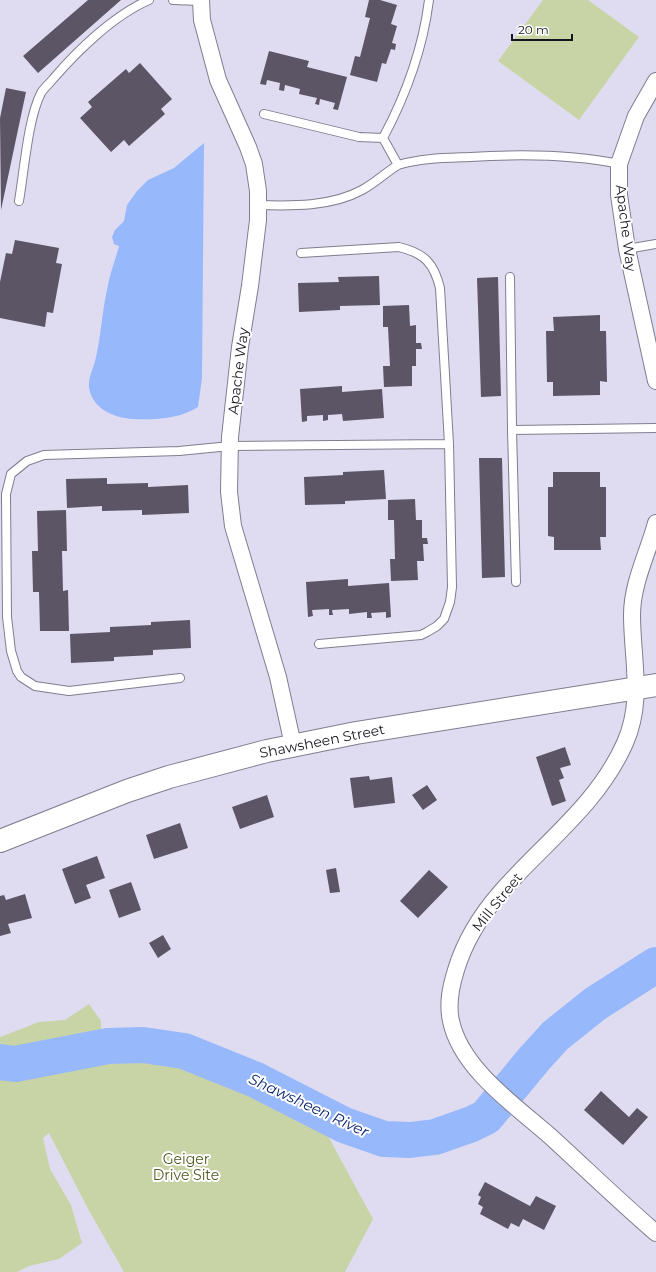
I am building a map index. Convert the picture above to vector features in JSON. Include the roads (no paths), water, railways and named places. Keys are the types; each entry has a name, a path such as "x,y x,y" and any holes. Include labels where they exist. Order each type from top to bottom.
{"main road":[{"name":"Shawsheen Street","path":"0,841 148,784 241,757 356,733 646,687"}],"street":[{"name":"Apache Way","path":"201,0 205,32 218,80 254,164 258,206 250,286 240,347 230,446 229,492 233,526 278,677 293,745"},
{"name":"Apache Way","path":"656,81 636,116 619,164 619,195 627,249 656,381"},
{"path":"646,687 632,614 633,597 656,523"},
{"name":"Mill Street","path":"646,687 625,743 596,792 577,815 500,892 471,934 458,963 450,997 451,1022 461,1046 489,1083 656,1233"}],"lane":[{"path":"19,201 34,114 41,92 64,66 106,28 135,7 149,0"},
{"path":"173,0 201,0"},
{"path":"383,138 405,92 420,46 429,0"},
{"path":"264,114 359,136 383,138"},
{"path":"383,138 398,165"},
{"path":"258,206 283,206 336,200 361,191 398,165 419,159 508,155 580,158 619,164"},
{"path":"627,249 656,244"},
{"path":"301,253 399,248 411,250 428,261 438,278 440,288 449,444 452,587 450,602 444,619 437,626 421,634 319,644"},
{"path":"510,277 516,582"},
{"path":"512,430 656,428"},
{"path":"180,678 69,691 35,686 21,677 13,661 9,635 6,494 11,474 26,461 44,455 180,451 230,446 449,444"}],"water":[{"path":"204,143 202,378 198,407 183,414 158,419 126,418 113,415 96,404 89,388 98,349 108,285 119,246 114,244 112,237 115,230 124,221 127,205 137,191 148,180 174,168"}],"waterway":[{"name":"Shawsheen River","path":"0,1062 15,1064 108,1046 143,1045 184,1051 256,1080 344,1125 384,1139 410,1140 435,1137 472,1124 486,1117 555,1036 595,1004 656,965"}],"park label":[{"name":"Geiger Drive Site","path":"186,1168"}]}
